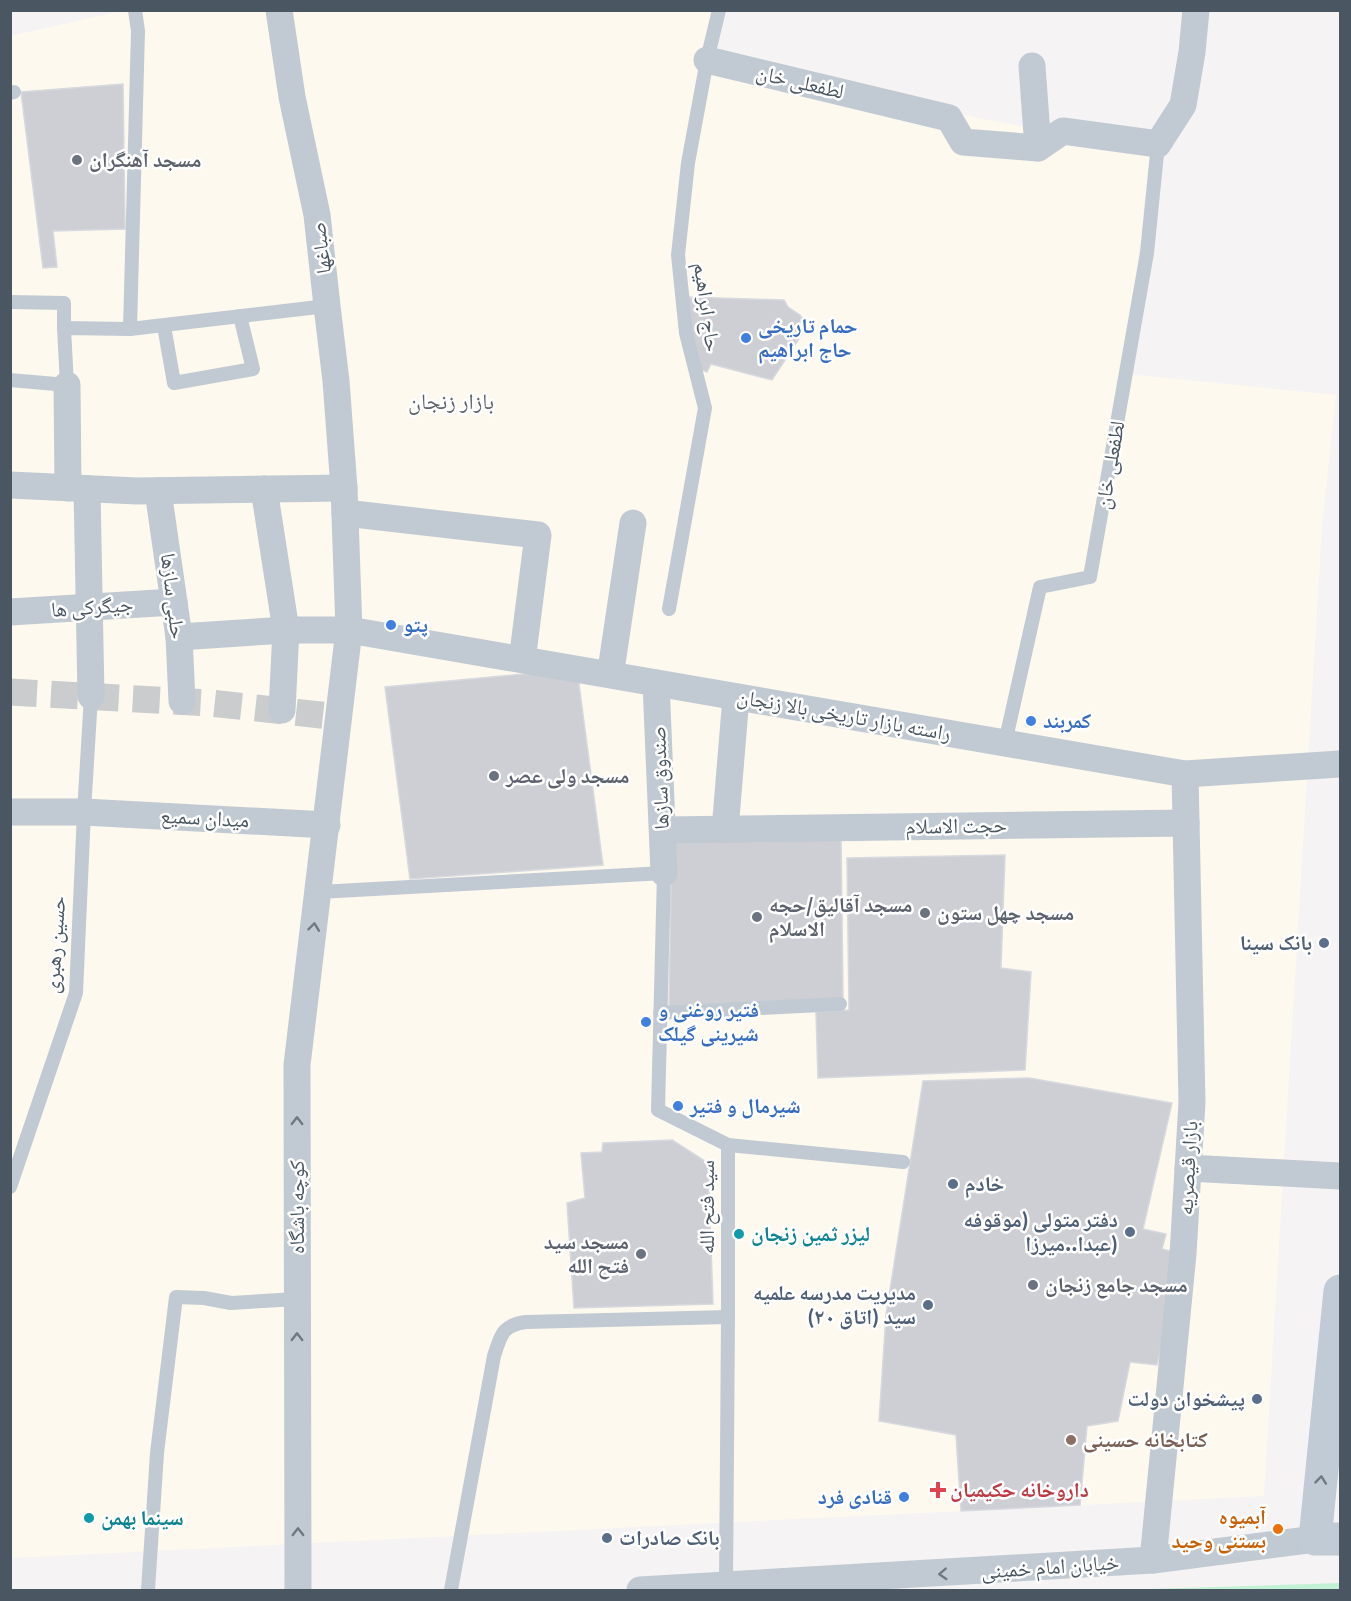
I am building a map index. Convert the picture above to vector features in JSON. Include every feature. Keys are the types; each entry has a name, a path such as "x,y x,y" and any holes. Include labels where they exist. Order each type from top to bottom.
{"main road":[{"path":"1328,1539 1341,1291"}],"street":[{"name":"صباغها","path":"279,10 292,97 317,215 336,381 345,500 349,630"},
{"name":"لطفعلی خان","path":"1158,144 1183,105 1196,10"},
{"name":"لطفعلی خان","path":"707,60 949,118 963,142 1038,148"},
{"path":"1032,66 1038,148"},
{"path":"1038,148 1063,131 1158,144"},
{"path":"67,385 77,489 91,696"},
{"path":"10,485 158,491 264,489 345,500 538,535 523,653"},
{"path":"264,489 286,630 282,710"},
{"name":"حلبی سازها","path":"158,491 179,637 182,701"},
{"path":"612,670 633,523"},
{"name":"جیگرکی ها","path":"10,612 174,602"},
{"name":"راسته بازار تاریخی بالا زنجان","path":"179,637 286,630 349,630 1185,774 1341,764"},
{"name":"کوچه باشگاه","path":"298,1590 297,1065 349,630"},
{"name":"صندوق سازها","path":"656,683 664,873"},
{"path":"725,830 736,697"},
{"name":"بازار قیصریه","path":"1153,1560 1183,1254 1192,1102 1185,774"},
{"name":"میدان سمیع","path":"10,812 84,812 327,825"},
{"name":"حجت الاسلام","path":"663,830 1186,823"},
{"path":"1188,1168 1341,1176"},
{"name":"خیابان امام خمینی","path":"640,1590 1153,1560 1328,1539"}],"lane":[{"path":"130,330 138,31 135,10"},
{"name":"حاج ابراهیم","path":"669,609 705,408 686,333 678,255 688,163 707,60 719,10"},
{"name":"لطفعلی خان","path":"1005,743 1040,587 1090,578 1147,253 1158,144"},
{"path":"10,302 64,303 67,385 10,380"},
{"path":"64,328 130,330 327,306"},
{"path":"164,326 174,383 253,369 240,316"},
{"name":"حسین رهبری","path":"10,1187 76,993 91,696"},
{"path":"319,892 664,873"},
{"name":"سید فتح الله","path":"664,873 658,1110 728,1145 726,1585"},
{"path":"660,1013 840,1004"},
{"path":"728,1145 903,1162"},
{"path":"148,1590 157,1453 176,1297 204,1298 231,1303 297,1299"},
{"path":"451,1590 494,1356 501,1333 513,1324 526,1322 728,1317"}],"shaded area":[{"path":"126,10 714,11 711,66 1150,151 1126,374 1336,395 1322,527 1264,1496 11,1558 10,36"}],"green space":[{"path":"1340,1583 1340,1590 1116,1590"}],"building":[{"name":"مسجد آهنگران","path":"123,84 125,229 53,231 57,267 43,268 21,92"},
{"name":"حمام تاریخی حاج ابراهیم","path":"687,297 784,300 788,307 800,315 808,325 772,380 711,364 707,372 699,369"},
{"name":"مسجد ولی عصر","path":"577,669 603,865 410,879 385,687"},
{"name":"مسجد آقالیق/حجه الاسلام","path":"841,834 843,998 669,1007 672,835"},
{"name":"مسجد چهل ستون","path":"1005,855 1001,968 1031,972 1025,1070 818,1078 816,1012 849,1010 847,858"},
{"name":"مسجد جامع زنجان","path":"1029,1078 1172,1103 1143,1229 1166,1234 1162,1249 1183,1254 1157,1365 1130,1362 1118,1421 1087,1426 1080,1505 961,1511 956,1435 879,1421 886,1315 923,1081"},
{"name":"مسجد سید فتح الله","path":"672,1140 708,1163 713,1304 574,1308 567,1203 585,1198 581,1153 602,1152 603,1143"}],"tunnel":[{"path":"10,692 210,703 339,717"}],"place":[{"name":"مسجد آهنگران","path":"77,160"},
{"name":"حمام تاریخی حاج ابراهیم","path":"746,338"},
{"name":"پتو","path":"391,625"},
{"name":"کمربند","path":"1031,721"},
{"name":"مسجد ولی عصر","path":"494,776"},
{"name":"مسجد چهل ستون","path":"925,913"},
{"name":"مسجد آقالیق/حجه الاسلام","path":"757,917"},
{"name":"بانک سینا","path":"1324,943"},
{"name":"فتیر روغنی و شیرینی گیلک","path":"646,1022"},
{"name":"شیرمال و فتیر","path":"678,1106"},
{"name":"خادم","path":"953,1184"},
{"name":"دفتر متولی (موقوفه عبدا..میرزا)","path":"1130,1232"},
{"name":"لیزر ثمین زنجان","path":"739,1234"},
{"name":"مسجد سید فتح الله","path":"641,1254"},
{"name":"مسجد جامع زنجان","path":"1033,1285"},
{"name":"مدیریت مدرسه علمیه سید (اتاق ۲۰)","path":"928,1305"},
{"name":"پیشخوان دولت","path":"1257,1399"},
{"name":"کتابخانه حسینی","path":"1071,1440"},
{"name":"داروخانه حکیمیان","path":"938,1490"},
{"name":"قنادی فرد","path":"904,1497"},
{"name":"سینما بهمن","path":"89,1518"},
{"name":"آبمیوه بستنی وحید","path":"1278,1529"},
{"name":"بانک صادرات","path":"607,1538"}],"district":[{"name":"بازار زنجان","path":"451,401"}]}
